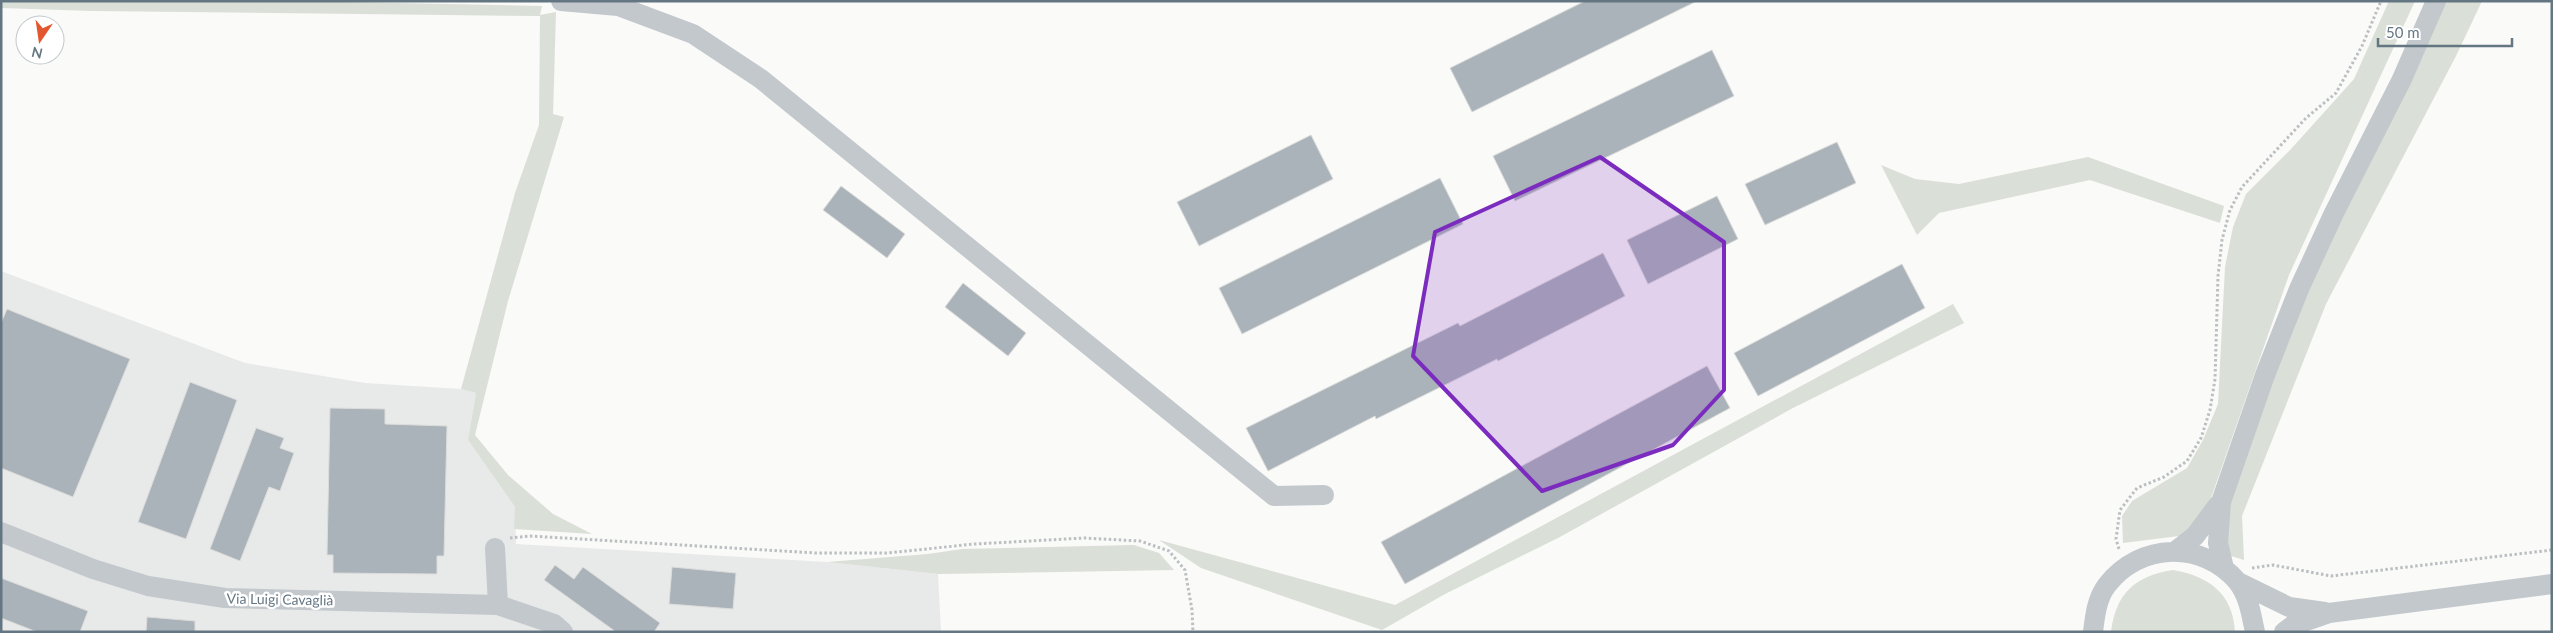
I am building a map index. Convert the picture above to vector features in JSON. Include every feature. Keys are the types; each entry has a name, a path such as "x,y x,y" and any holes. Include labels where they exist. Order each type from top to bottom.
{"street":[{"path":"561,1 618,6 693,34 761,79 1274,496 1324,496"},
{"path":"2254,632 2250,604 2232,576 2218,543 2221,502 2265,375 2299,289 2334,213 2402,79 2436,1"},
{"path":"2177,550 2195,536 2221,502"},
{"name":"Via Luigi Cavaglià","path":"1,532 94,569 148,586 225,598 498,605 554,624 563,632"},
{"path":"495,548 498,605"},
{"path":"2093,632 2095,609 2106,585 2125,566 2148,554 2177,550 2201,555 2232,576 2290,607 2329,612"},
{"path":"2284,632 2292,626 2329,612 2552,584"}],"path":[{"path":"2125,566 2116,540 2120,510 2137,488 2164,477 2187,461 2201,438 2210,410 2215,379 2218,276 2222,240 2230,210 2242,187 2306,118 2336,92 2362,46 2381,1"},
{"path":"495,548 509,538 530,536 836,553 886,553 975,544 1084,538 1140,541 1169,551 1185,570 1192,610 1193,632"},
{"path":"2232,576 2251,568 2273,565 2331,576 2552,550"}],"highlighted area":[{"path":"1600,157 1724,242 1724,390 1673,445 1542,491 1413,356 1435,232"}],"shaded area":[{"path":"1,1 344,2 542,6 540,15 556,12 553,114 564,117 508,301 475,435 508,475 553,514 592,534 514,529 515,507 468,440 476,393 461,389 515,193 539,125 540,16 92,11 1,8"},
{"path":"2389,1 2415,1 2289,275 2211,498 2197,526 2179,536 2123,543 2122,516 2132,501 2187,468 2203,440 2218,404 2225,267 2233,227 2246,194 2291,149 2354,79"},
{"path":"2445,1 2482,1 2456,56 2326,304 2242,516 2244,560 2231,556 2223,543 2225,515 2290,323"},
{"path":"2088,157 2224,206 2220,223 2090,180 1939,213 1917,235 1881,165 1915,179 1959,184"},
{"path":"1,271 245,363 365,383 461,389 476,393 468,440 515,507 516,544 827,562 938,574 941,632 1,632"},
{"path":"1953,304 1964,323 1793,408 1558,538 1445,594 1382,630 1201,568 1159,540 1395,605"},
{"path":"1134,545 1159,553 1174,570 938,574 827,562 928,554 962,549"},
{"path":"2173,570 2207,582 2224,597 2233,618 2235,632 2111,632 2117,607 2130,589 2148,577"}],"building":[{"path":"1585,1 1697,1 1472,112 1450,68"},
{"path":"1712,50 1734,96 1515,201 1493,156"},
{"path":"1311,135 1333,179 1199,246 1177,202"},
{"path":"1837,142 1856,183 1765,225 1745,184"},
{"path":"1440,178 1463,224 1242,334 1219,288"},
{"path":"841,186 905,234 887,258 823,210"},
{"path":"1717,196 1738,239 1648,284 1627,240"},
{"path":"1603,253 1625,296 1498,361 1497,359 1376,419 1375,416 1268,471 1246,428 1458,323 1460,326"},
{"path":"1902,264 1925,308 1758,396 1734,353"},
{"path":"963,283 1026,333 1008,356 945,307"},
{"path":"7,309 130,359 73,497 1,468 1,323"},
{"path":"1707,366 1730,408 1405,584 1381,542"},
{"path":"190,382 237,400 186,539 138,522"},
{"path":"330,408 385,409 385,424 447,426 444,556 437,556 437,574 333,573 333,555 327,555"},
{"path":"256,428 284,438 280,448 294,453 280,491 269,487 240,561 210,549"},
{"path":"555,565 574,579 583,567 660,623 654,632 616,632 544,580"},
{"path":"672,567 736,573 733,609 669,604"},
{"path":"1,578 88,611 80,632 37,632 1,618"},
{"path":"147,617 195,621 195,632 146,632"}]}
